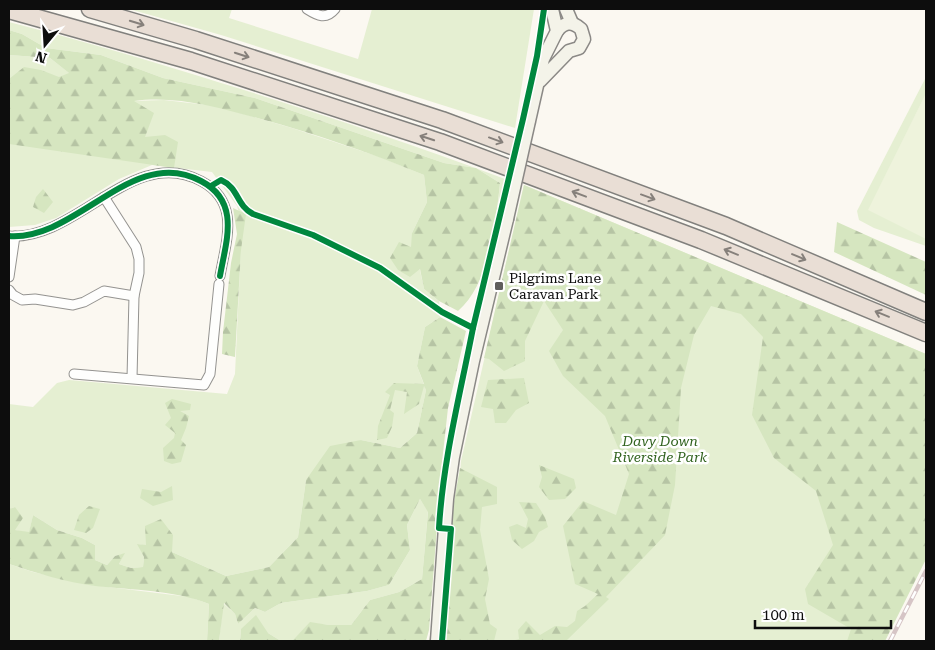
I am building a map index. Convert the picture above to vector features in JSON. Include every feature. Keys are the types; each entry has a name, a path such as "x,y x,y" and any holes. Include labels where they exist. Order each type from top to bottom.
{"highway":[{"path":"90,9 196,40 442,120 726,226 926,312"},
{"path":"9,10 191,61 440,142 701,240 926,333"}],"main road":[{"path":"552,9 560,46 569,51"},
{"path":"540,81 569,51 579,48 584,39 581,29 572,23 566,9"},
{"path":"437,641 446,509 453,457 473,361 540,81 543,60 557,34 565,24 572,23"}],"street":[{"path":"307,9 325,17 335,9"},
{"path":"9,277 12,236 36,233 54,228 125,185 144,177 163,173 183,174 211,186 220,196 228,216 226,243 219,280 210,374 204,385 74,374"},
{"path":"104,198 136,248 139,259 139,273 134,296 132,378"},
{"path":"9,290 13,295 22,300 34,299 73,305 84,302 104,291 134,296"}],"green space":[{"path":"129,9 232,9 229,18 358,59 372,9 534,9 515,128 221,35"},
{"path":"9,22 115,51 257,94 475,168 444,163 255,98 163,78 101,55 46,48 22,34 9,30"},
{"path":"9,30 22,34 46,48 101,55 163,78 255,98 444,163 476,168 500,183 489,252 477,286 469,300 458,311 439,301 424,289 420,269 410,277 398,270 390,258 399,242 411,247 412,233 427,202 424,175 302,131 214,107 182,101 150,100 134,101 154,113 145,137 165,135 178,142 174,168 9,144 9,79 24,67 41,70 59,77 69,73 50,58 9,55"},
{"path":"9,55 50,58 77,79 133,101 164,100 216,106 292,128 380,157 424,175 427,202 412,233 424,289 439,301 440,317 425,327 417,366 426,390 417,433 400,448 361,440 306,480 298,537 269,567 226,576 172,552 138,544 144,557 143,567 131,568 119,564 124,554 115,556 107,565 95,560 95,545 82,538 57,530 33,515 29,533 14,530 15,507 9,509 9,404 33,407 57,383 69,380 227,394 235,374 242,224 237,206 212,172 152,165 119,179 56,218 35,225 9,227"},
{"path":"926,77 926,246 874,228 859,220 857,211"},
{"path":"926,93 926,239 868,210"},
{"path":"477,169 505,179 497,214 500,183"},
{"name":"Davy Down Riverside Park","path":"524,185 926,354 926,559 885,641 444,641 455,543 461,461"},
{"path":"524,185 926,354 926,559 885,641 847,641 851,629 808,604 805,589 833,545 816,491 774,458 752,415 763,337 741,314 711,306 694,335 681,388 675,485 665,535 606,597 609,599 566,641 512,641 519,639 518,630 526,621 540,635 555,626 567,627 575,621 577,611 598,594 575,584 563,526 583,501 616,515 629,474 605,416 563,376 549,351 563,330 544,301 525,341 525,361 504,371 489,359 484,358"},
{"path":"43,189 53,202 44,213 33,207 36,197"},
{"path":"233,208 246,214 241,250 235,357 222,354 231,263 237,234"},
{"path":"837,222 926,262 926,295 834,252"},
{"path":"440,317 466,331 448,408 429,630 426,641 292,641 310,622 329,625 351,625 370,600 399,592 422,579 428,512 420,499 407,525 410,550 389,585 367,591 281,603 265,612 255,608 238,624 235,614 224,603 219,641 207,641 209,604 196,599 168,593 73,582 9,564 9,509 15,507 23,518 15,530 29,532 33,515 57,530 82,538 95,545 95,560 107,565 115,556 125,553 119,564 131,568 143,567 144,557 137,544 146,545 145,526 161,519 173,535 172,552 226,576 269,567 298,537 306,480 330,446 361,440 400,448 417,433 426,390 424,386 419,404 404,414 407,392 395,390 390,410 394,413 392,427 387,438 377,440 378,426 390,395 385,392 394,383 424,384 417,366 425,327"},
{"path":"524,378 529,403 516,410 506,423 495,423 493,409 481,407 488,380"},
{"path":"172,399 191,404 190,410 180,411 189,416 181,440 186,445 181,462 172,464 164,461 163,448 174,438 175,433 165,425 171,418 165,403"},
{"path":"539,465 574,479 576,488 565,499 549,500 539,487 542,477"},
{"path":"460,468 497,487 497,504 482,507 480,530 489,579 485,599 490,624 497,629 494,641 429,641"},
{"path":"172,486 173,500 153,506 140,498 142,489 161,492"},
{"path":"420,499 428,511 422,579 399,592 370,600 351,625 310,623 292,641 281,641 268,633 241,629 240,641 219,641 223,603 235,614 238,624 255,608 265,612 281,603 367,591 389,585 410,550 407,525"},
{"path":"519,502 536,503 545,517 548,527 539,532 534,541 522,549 512,540 509,527 517,524 526,528 528,519"},
{"path":"89,506 100,509 93,528 86,533 74,530 79,515"},
{"path":"9,564 33,572 92,585 190,597 209,604 207,641 9,641"},
{"path":"256,615 268,633 281,641 240,641 241,629"}],"railway":[{"path":"890,641 926,571"}],"cycle path":[{"path":"473,328 523,119 537,56 544,9"},
{"path":"9,236 34,234 58,224 128,183 152,175 176,173 201,181 214,190 222,200 228,223 220,276"},
{"path":"211,186 221,180 227,183 243,206 253,214 313,235 380,268 442,312 473,328 444,477 441,503 439,528 451,529 442,641"}],"place":[{"name":"Pilgrims Lane Caravan Park","path":"499,286"}]}
